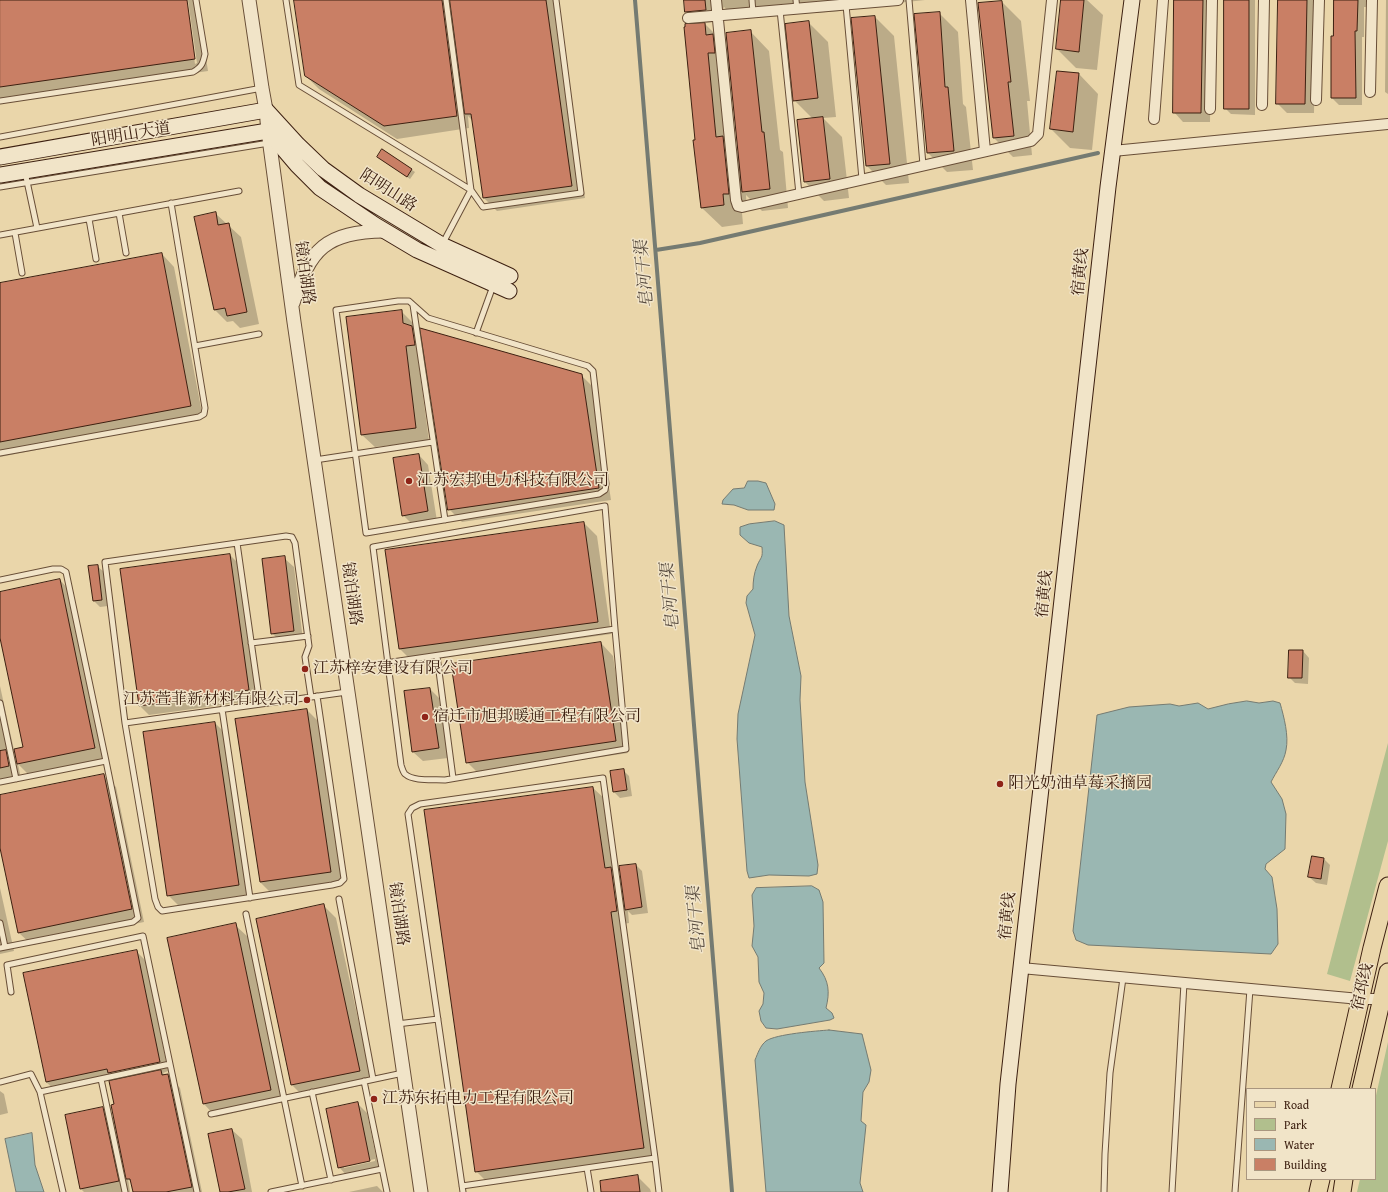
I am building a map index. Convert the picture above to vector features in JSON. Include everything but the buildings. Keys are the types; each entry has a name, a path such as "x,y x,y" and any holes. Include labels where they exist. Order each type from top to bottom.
{"main road":[{"name":"宿黄线","path":"1000,1192 1008,1084 1108,187 1132,0"},
{"name":"阳明山大道","path":"0,157 266,110"},
{"name":"阳明山路","path":"266,110 298,145 323,169 439,252 494,284 510,283 439,252 417,250 385,231 320,188 268,137"},
{"name":"阳明山大道","path":"0,175 26,177 268,137"},
{"name":"宿邳线","path":"1340,1088 1372,948 1388,886"},
{"name":"宿邳线","path":"1361,1088 1385,998 1388,972"},
{"path":"1318,1192 1321,1180"},
{"path":"1342,1192 1344,1180"}],"street":[{"name":"镜泊湖路","path":"249,0 266,110 268,137 314,460 421,1192"},
{"path":"716,0 736,200 738,206 742,207 1031,140 1038,134 1052,0"},
{"path":"688,18 780,10 796,4 898,0"},
{"path":"971,0 985,151"},
{"path":"1154,119 1163,0"},
{"path":"1210,109 1212,0"},
{"path":"1262,105 1264,0"},
{"path":"1316,100 1319,0"},
{"path":"1370,92 1372,0"},
{"path":"1113,151 1388,124"},
{"path":"292,306 300,280 308,263 316,253 327,244 356,232 385,231"},
{"path":"1021,968 1360,999 1385,998"}],"lane":[{"path":"0,101 193,72 200,68 203,62 204,54 196,0"},
{"path":"286,0 299,85 471,190 483,207 581,194 556,0"},
{"path":"439,252 471,190 446,0"},
{"path":"752,0 753,13"},
{"path":"909,0 923,165"},
{"path":"841,3 862,179"},
{"path":"780,10 799,194"},
{"path":"0,137 262,88"},
{"path":"0,187 26,177 37,228"},
{"path":"0,236 239,191"},
{"path":"0,453 199,417 204,414 205,408 171,203"},
{"path":"119,213 126,253"},
{"path":"88,219 96,259"},
{"path":"15,233 22,273"},
{"path":"476,332 494,284"},
{"path":"398,301 408,301 413,304 428,318 588,366 593,371 606,484 604,490 599,494 366,533 336,310 398,301"},
{"path":"413,304 445,520"},
{"path":"195,346 259,334"},
{"path":"314,460 434,442"},
{"path":"605,506 626,749 445,780 420,779 412,777 405,773 401,765 387,663 373,547 605,506"},
{"path":"286,536 292,537 295,543 309,646 305,657 314,696 344,879 340,883 332,885 162,911 158,907 154,891 125,722 105,562 237,543 286,536"},
{"path":"237,543 260,704"},
{"path":"0,580 61,569 66,572 138,918 133,922 2,947 0,923"},
{"path":"345,670 615,629"},
{"path":"251,643 308,636"},
{"path":"437,656 453,778"},
{"path":"125,722 348,692"},
{"path":"0,703 16,779"},
{"path":"222,709 250,898"},
{"path":"0,782 106,761"},
{"path":"655,1158 462,1189 408,814 412,808 420,804 603,778 655,1158 658,1192"},
{"path":"339,899 373,1079"},
{"path":"246,914 302,1186"},
{"path":"11,992 7,966 143,936 197,1192"},
{"path":"1104,1192 1110,1073 1123,978"},
{"path":"1172,1192 1184,983"},
{"path":"1235,1192 1250,989"},
{"path":"397,1024 438,1019"},
{"path":"40,1092 170,1064"},
{"path":"211,1114 404,1073"},
{"path":"0,1082 31,1074 40,1092 62,1192"},
{"path":"101,1079 125,1192"},
{"path":"364,1081 387,1192"},
{"path":"312,1092 331,1180"},
{"path":"587,1168 591,1192"},
{"path":"271,1192 382,1169"}],"green space":[{"path":"1388,743 1388,841 1350,981 1327,974"},
{"path":"1388,1042 1388,1192 1357,1192 1360,1180 1376,1180 1376,1096"}],"water":[{"path":"748,481 766,483 775,504 774,510 748,510 734,505 722,504 723,500 733,489 744,488"},
{"path":"775,521 784,525 789,616 801,676 800,700 805,782 818,865 817,874 809,876 769,875 749,878 747,871 737,739 738,714 755,635 746,603 747,596 753,589 754,574 762,556 762,547 749,543 740,535 740,527 749,524"},
{"path":"1247,701 1259,703 1273,701 1280,703 1286,733 1287,745 1285,754 1282,763 1271,782 1282,799 1286,814 1285,849 1266,864 1265,869 1272,877 1277,909 1278,944 1271,954 1088,945 1076,940 1073,931 1097,715 1129,707 1170,704 1179,706 1198,703 1208,709"},
{"path":"812,886 819,890 823,902 824,963 819,968 825,977 828,987 826,1008 832,1013 834,1018 830,1020 777,1029 766,1028 761,1021 759,1011 763,1004 764,993 759,982 758,957 752,946 754,926 752,895 756,888"},
{"path":"829,1030 862,1034 871,1070 869,1082 863,1092 861,1121 866,1125 860,1183 863,1192 766,1192 755,1060 762,1045 766,1041 778,1036"},
{"path":"32,1133 35,1165 44,1192 16,1192 5,1139"}],"waterway":[{"name":"皂河干渠","path":"635,0 732,1192"},
{"path":"656,250 700,243 1098,153"}],"place":[{"name":"江苏宏邦电力科技有限公司","path":"409,481"},
{"name":"江苏梓安建设有限公司","path":"305,669"},
{"name":"江苏萱菲新材料有限公司","path":"307,700"},
{"name":"宿迁市旭邦暖通工程有限公司","path":"425,717"},
{"name":"阳光奶油草莓采摘园","path":"1000,784"},
{"name":"江苏东拓电力工程有限公司","path":"374,1099"}]}
